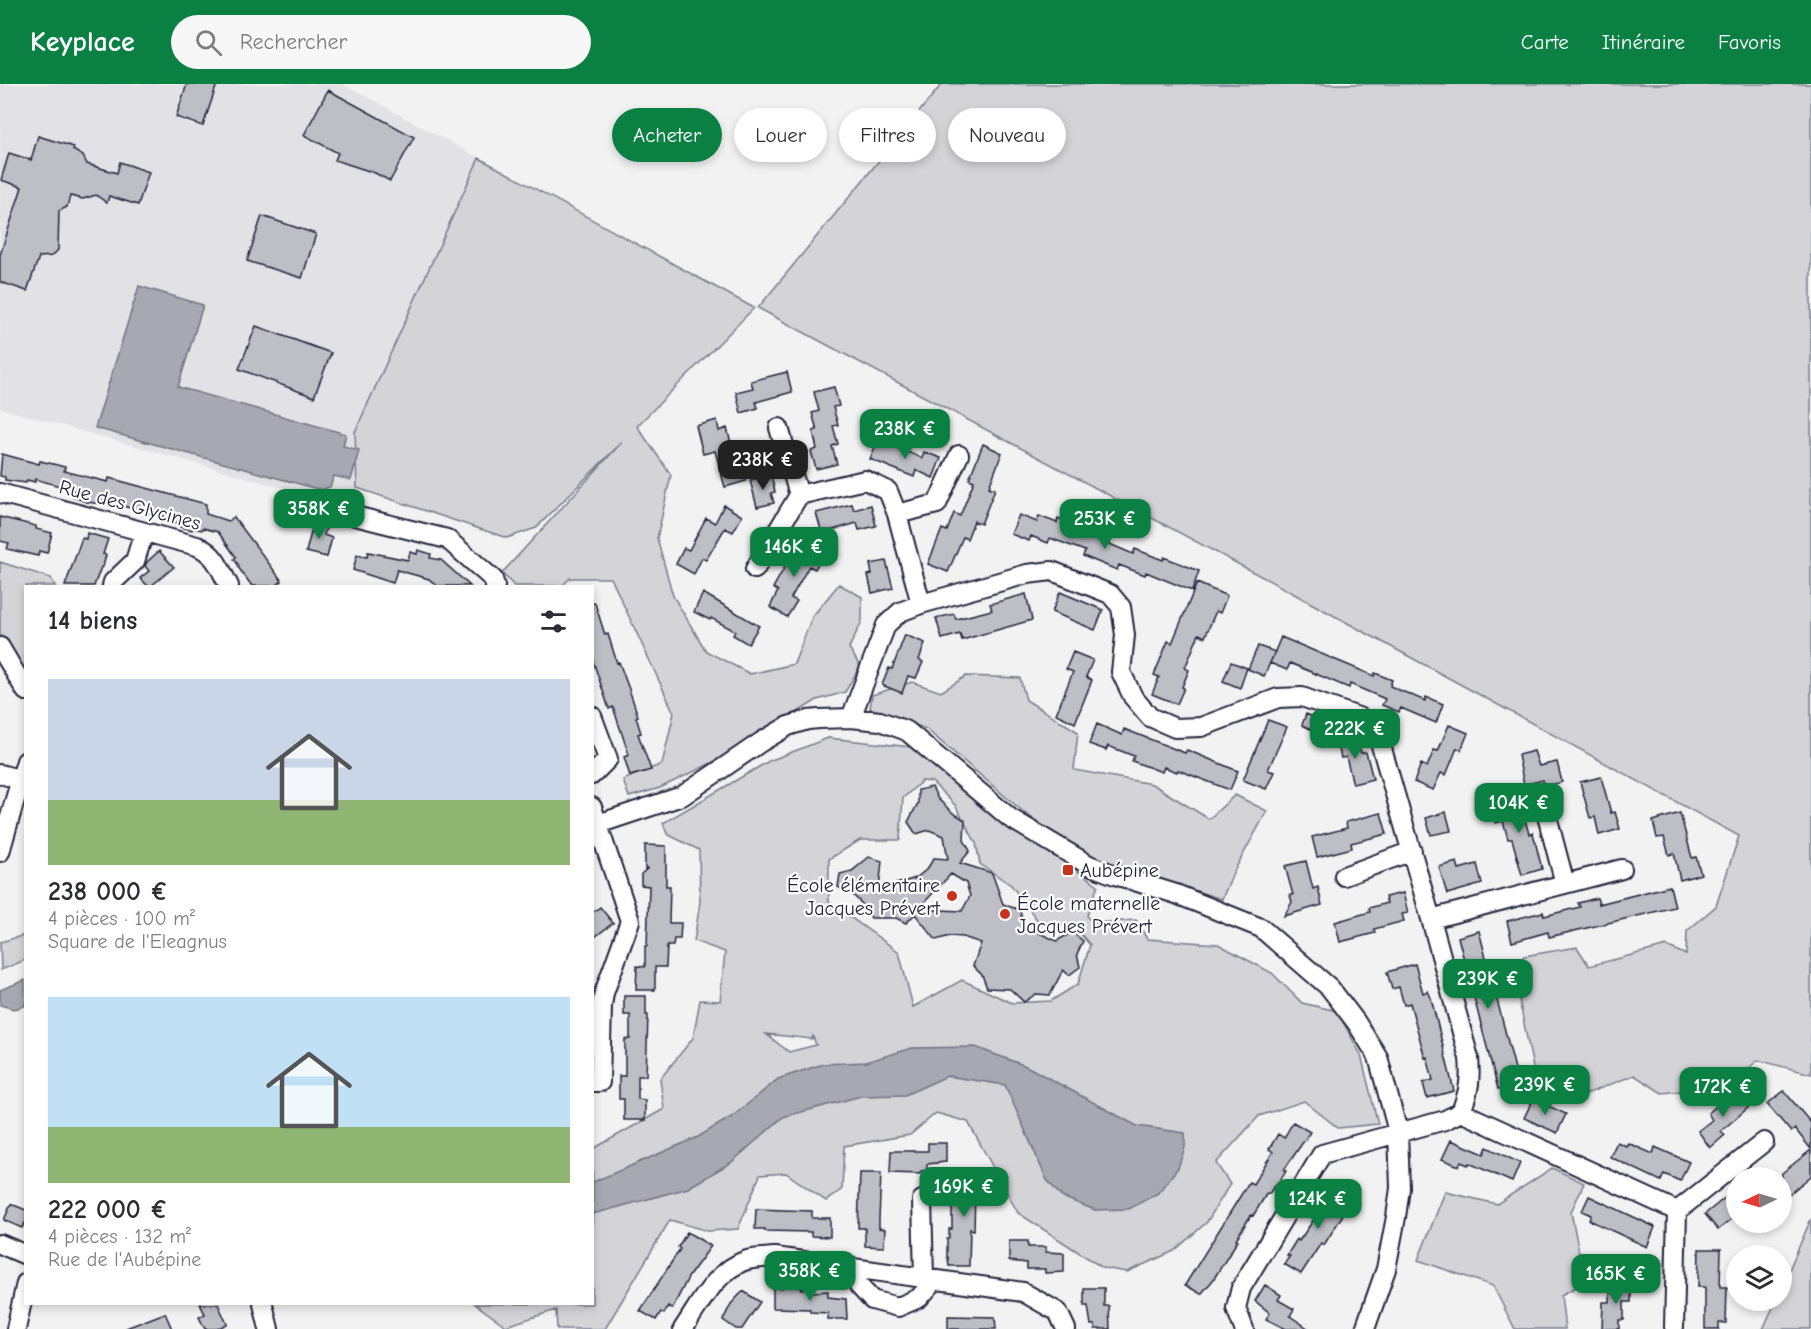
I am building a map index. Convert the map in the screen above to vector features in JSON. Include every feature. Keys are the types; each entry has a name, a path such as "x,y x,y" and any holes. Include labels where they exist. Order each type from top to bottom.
{"street":[{"path":"779,428 799,495"},
{"path":"897,514 937,504 959,455"},
{"path":"755,569 799,495 865,480 888,491 897,514 921,604"},
{"name":"Rue des Glycines","path":"0,494 207,550 214,556 228,585"},
{"path":"355,516 447,539 493,579 495,585"},
{"path":"112,585 135,561 144,532"},
{"path":"851,718 886,626 900,612 1027,574 1052,570 1110,594 1121,607 1125,635 1120,672 1133,697 1150,717 1175,728 1202,727 1278,698 1302,697 1361,718 1378,735 1469,1058 1471,1078 1468,1094 1461,1112 1445,1120 1322,1154 1241,1288 1236,1308 1244,1329"},
{"path":"0,647 24,688"},
{"path":"594,1082 600,1082 602,1006 598,993 630,921 594,818 682,796 788,726 808,720 851,718 880,722 907,731 1010,818 1089,865 1176,894 1261,928 1330,988 1356,1022 1378,1057 1398,1132 1400,1188 1396,1217 1386,1269 1365,1329"},
{"path":"594,721 608,759 594,773"},
{"path":"0,774 22,780 0,852"},
{"path":"1547,816 1565,884"},
{"path":"1344,876 1412,851"},
{"path":"1431,919 1622,869"},
{"path":"1461,1112 1677,1211"},
{"path":"1677,1211 1764,1142"},
{"path":"852,1268 859,1286 872,1300 898,1307 920,1298 929,1279 922,1200"},
{"path":"1674,1327 1677,1211"},
{"path":"0,1244 24,1254"},
{"path":"683,1329 713,1285 728,1269 748,1260 776,1257 1023,1292 1058,1312 1066,1329"},
{"path":"16,1329 24,1291"},
{"path":"263,1305 269,1329"}],"shaded area":[{"path":"0,84 343,84 479,158 355,432 357,488 329,501 0,408"},
{"path":"942,84 1811,84 1811,1074 1758,1060 1730,1086 1662,1093 1634,1075 1576,1098 1536,1082 1514,975 1524,956 1577,947 1589,966 1667,946 1686,955 1687,931 1716,906 1739,836 1285,589 758,308 878,162 936,162 936,108 922,108"},
{"path":"479,158 754,308 637,426 671,475 657,538 673,596 706,651 750,674 794,664 812,617 839,584 862,597 862,621 849,648 860,666 845,692 817,700 732,753 660,788 629,797 623,780 662,764 674,713 611,578 570,578 563,585 513,585 502,573 622,442 536,528 507,538 357,488 355,432"},
{"path":"139,286 203,305 178,387 346,434 343,446 359,450 351,480 334,476 330,487 321,490 95,428"},
{"path":"0,562 51,578 54,585 24,585 24,680 0,634"},
{"path":"966,676 1020,678 1026,700 1078,732 1074,770 1152,784 1209,819 1235,795 1267,811 1233,873 1222,899 1096,861 1026,814 926,729 870,708 872,695 912,682 941,692"},
{"path":"828,738 911,747 959,780 1039,844 1098,885 1087,916 1092,923 1136,920 1147,939 1218,944 1272,973 1302,1003 1337,1011 1361,1055 1378,1124 1338,1128 1304,1101 1259,1116 1216,1163 1230,1184 1207,1222 1174,1251 1127,1272 1103,1268 1018,1213 968,1122 936,1113 910,1135 844,1146 842,1189 826,1201 786,1173 760,1175 738,1229 708,1231 670,1220 605,1329 557,1329 556,1310 506,1326 476,1305 594,1305 594,1148 664,1109 660,1079 693,1038 700,1000 720,1001 725,952 694,941 700,902 699,850 667,834 663,823 769,761","holes":["922,781 932,782 955,805 976,843 980,864 1011,885 1041,925 1073,925 1090,945 1078,984 1051,1001 1012,1003 962,980 913,1007 899,952 829,902 829,859 860,840 900,840 903,798","766,1034 812,1039 813,1036 816,1045 789,1052"]},
{"path":"24,935 24,960 1,970 0,942"},
{"path":"24,980 24,1006 14,1009 0,1005 0,990"},
{"path":"975,1047 1026,1066 1137,1126 1185,1133 1185,1147 1178,1168 1158,1193 1129,1209 1095,1210 1062,1197 1047,1180 1005,1085 947,1076 905,1095 861,1096 783,1117 732,1162 688,1188 594,1214 594,1182 698,1137 733,1116 778,1079 823,1064 866,1062 912,1048"},
{"path":"1552,1168 1584,1183 1571,1212 1585,1282 1561,1295 1565,1329 1515,1329 1493,1286 1418,1260 1445,1192 1497,1204"},
{"path":"1811,1219 1811,1329 1763,1329 1771,1311 1792,1311 1792,1263"}],"building":[{"path":"187,84 217,84 203,126 176,117"},
{"path":"328,90 414,137 390,181 375,173 335,160 338,153 304,135"},
{"path":"38,136 74,147 73,150 83,156 87,164 117,173 120,162 149,172 138,205 109,196 107,203 96,195 83,199 70,196 67,207 59,211 58,250 52,256 39,257 27,291 0,282 0,255 22,187 1,180 9,153 31,160"},
{"path":"262,216 316,234 302,278 247,261"},
{"path":"256,326 331,353 314,397 239,369"},
{"path":"787,372 792,392 756,402 758,408 741,413 736,392 753,388 751,381"},
{"path":"834,387 839,406 833,407 838,425 833,426 838,444 832,446 837,464 816,469 811,451 817,449 813,431 817,430 812,413 819,411 814,392"},
{"path":"717,420 719,431 727,428 732,447 736,446 746,481 725,487 715,451 703,454 696,426"},
{"path":"878,440 922,458 924,452 941,458 933,478 916,470 914,477 870,459"},
{"path":"983,444 1002,453 989,487 995,489 981,524 974,521 967,539 963,537 948,572 928,564 942,529 947,531 954,513 960,516 974,481 969,479"},
{"path":"2,454 39,464 40,461 53,464 65,467 64,471 108,482 109,478 206,504 206,514 228,521 234,517 282,581 276,585 251,585 238,567 234,559 236,557 218,532 203,528 192,530 180,527 180,524 172,522 173,519 103,501 102,504 86,502 72,496 74,490 35,479 35,482 27,480 26,483 5,480 5,477 0,476"},
{"path":"771,475 775,492 771,493 774,503 757,507 750,480"},
{"path":"852,504 854,510 871,505 876,526 859,530 857,523 822,533 816,513"},
{"path":"724,505 742,516 733,532 725,528 706,560 702,558 694,574 676,564 684,548 689,550 706,518 715,523"},
{"path":"1019,515 1037,522 1039,516 1057,523 1058,518 1092,532 1091,536 1133,554 1135,549 1163,560 1164,557 1199,571 1192,591 1146,572 1145,575 1119,565 1117,570 1083,556 1085,551 1050,538 1048,543 1031,536 1029,541 1011,534"},
{"path":"0,517 36,526 36,529 52,533 47,553 39,551 38,556 7,549 9,543 0,541"},
{"path":"316,520 327,525 324,535 332,538 327,557 306,552"},
{"path":"87,533 108,539 103,554 106,555 103,567 101,567 94,585 65,585 82,538 86,539"},
{"path":"806,542 824,553 815,569 809,566 791,598 797,601 787,617 770,607 778,591 773,588 791,556 797,559"},
{"path":"418,550 431,554 430,558 441,560 469,585 436,585 429,579 397,570 393,583 353,570 357,555 367,557 368,552 408,560 410,552 417,554"},
{"path":"159,551 174,567 152,585 147,585 140,578 149,571 145,566"},
{"path":"886,561 893,588 872,593 868,575 872,574 870,564"},
{"path":"1197,583 1227,596 1220,613 1216,611 1205,637 1199,634 1185,668 1189,670 1177,704 1152,694 1159,677 1154,675 1168,641 1172,643"},
{"path":"1060,592 1103,610 1095,630 1052,612"},
{"path":"703,593 759,626 748,644 733,635 735,631 694,612"},
{"path":"1026,594 1032,620 962,640 960,634 942,639 936,618 954,614 956,619 992,610 990,604"},
{"path":"594,603 605,635 608,634 617,663 619,662 630,692 638,716 636,717 641,733 638,734 651,770 630,776 624,757 629,755 613,707 609,709 594,664"},
{"path":"905,635 925,643 919,660 923,662 916,678 908,676 902,693 882,685 889,668 892,669"},
{"path":"1281,637 1374,676 1375,673 1392,680 1390,686 1425,701 1426,697 1443,704 1436,723 1401,708 1399,712 1382,705 1385,699 1350,684 1349,688 1290,663 1287,670 1270,663"},
{"path":"1258,646 1275,652 1264,676 1248,669"},
{"path":"1073,652 1093,660 1086,677 1092,680 1075,723 1056,714 1073,672 1066,669"},
{"path":"1231,662 1247,668 1240,688 1223,681"},
{"path":"1306,714 1320,720 1315,731 1302,725"},
{"path":"1268,720 1287,727 1268,770 1274,772 1266,789 1243,780"},
{"path":"1097,724 1122,735 1124,729 1185,753 1187,750 1238,771 1230,790 1178,770 1177,772 1164,767 1162,772 1132,761 1134,756 1108,746 1106,750 1089,744"},
{"path":"1449,725 1468,733 1461,750 1457,748 1446,775 1441,773 1433,790 1414,782 1421,764 1427,767 1434,750 1438,751"},
{"path":"1356,735 1361,753 1366,752 1373,779 1353,784 1346,757 1341,758 1337,740"},
{"path":"1534,751 1539,766 1557,762 1562,782 1544,787 1543,780 1524,785 1518,755"},
{"path":"1601,777 1611,813 1615,812 1620,829 1599,835 1595,817 1590,818 1580,782"},
{"path":"932,787 938,799 953,813 965,820 964,840 970,851 960,863 992,873 1003,904 1020,910 1023,926 1057,941 1072,932 1083,941 1077,954 1080,967 1069,975 1063,970 1050,995 1036,994 1024,1002 1010,989 987,988 982,975 973,966 981,943 963,937 950,936 936,940 915,914 906,923 896,918 871,918 866,908 851,893 838,887 840,874 852,871 869,857 882,861 879,889 916,878 927,869 934,858 948,859 944,836 929,830 916,834 908,822 918,803 918,790","holes":["951,874 966,883 970,896 962,911 918,909"]},
{"path":"1519,798 1529,834 1533,833 1542,869 1522,875 1512,839 1508,839 1503,821 1495,823 1491,806"},
{"path":"1446,812 1451,831 1431,835 1426,818"},
{"path":"1381,813 1387,834 1351,843 1352,848 1317,857 1312,837 1347,828 1346,822"},
{"path":"1680,813 1692,858 1696,857 1701,874 1680,880 1674,853 1669,855 1664,837 1657,838 1653,821"},
{"path":"645,845 666,846 666,886 670,886 669,923 681,923 680,939 674,939 673,946 667,946 666,967 655,967 655,990 636,990 637,966 645,967 645,946 647,946 649,886 641,885 641,874 648,868 645,869"},
{"path":"1306,861 1313,889 1318,887 1322,905 1284,916 1292,902 1290,895 1293,895 1285,866"},
{"path":"1457,862 1459,869 1477,864 1482,884 1447,894 1439,867"},
{"path":"1670,886 1675,907 1549,937 1548,932 1512,942 1507,921 1543,912 1544,916 1580,907 1578,903 1597,898 1599,904"},
{"path":"1403,893 1408,913 1402,914 1404,921 1374,929 1375,933 1340,942 1335,922 1370,912 1369,908 1387,903 1385,897"},
{"path":"600,907 613,923 594,937 594,912"},
{"path":"1479,931 1519,1084 1498,1089 1458,937"},
{"path":"1415,964 1423,993 1428,991 1431,998 1454,1091 1427,1098 1423,1083 1433,1080 1410,1003 1404,1005 1399,987 1392,989 1387,972"},
{"path":"624,996 646,996 646,1015 648,1015 646,1076 638,1076 638,1099 645,1100 645,1120 624,1120 624,1099 619,1099 619,1076 625,1076 625,1039 630,1039 630,1015 624,1015"},
{"path":"1736,1091 1749,1107 1721,1131 1725,1135 1710,1148 1698,1131 1712,1120 1708,1113"},
{"path":"1784,1091 1811,1123 1811,1149 1795,1129 1791,1132 1767,1104"},
{"path":"1533,1099 1566,1114 1557,1133 1524,1118"},
{"path":"1293,1122 1310,1132 1284,1170 1286,1171 1276,1187 1274,1186 1269,1194 1267,1193 1253,1216 1251,1215 1213,1280 1201,1294 1185,1285 1249,1182 1253,1184 1273,1152 1269,1149 1278,1134 1284,1138"},
{"path":"1451,1140 1484,1154 1487,1147 1520,1163 1512,1182 1469,1163 1468,1165 1461,1162 1459,1166 1442,1159"},
{"path":"1617,1142 1626,1146 1628,1143 1653,1154 1655,1147 1689,1162 1680,1181 1664,1174 1661,1181 1610,1157"},
{"path":"928,1143 946,1143 946,1162 927,1164 927,1171 921,1171 920,1174 890,1173 891,1151 928,1151"},
{"path":"1811,1150 1811,1176 1792,1192 1792,1167 1790,1167"},
{"path":"860,1173 881,1173 879,1228 885,1229 884,1247 865,1246 865,1228 858,1228"},
{"path":"959,1174 987,1177 987,1193 975,1192 974,1230 970,1229 969,1266 949,1266 947,1239 949,1229 952,1229 952,1201 955,1201 955,1192 958,1192"},
{"path":"1332,1185 1349,1196 1340,1210 1344,1213 1324,1245 1321,1243 1301,1274 1284,1264 1290,1256 1287,1255 1315,1218"},
{"path":"1589,1196 1655,1227 1647,1247 1589,1220 1591,1215 1582,1211"},
{"path":"1726,1197 1726,1224 1718,1230 1705,1214"},
{"path":"11,1204 24,1209 22,1228 4,1220"},
{"path":"756,1209 812,1211 812,1218 830,1218 830,1237 811,1236 811,1232 755,1229"},
{"path":"687,1232 711,1246 689,1276 672,1309 668,1306 664,1314 661,1312 656,1320 640,1311 680,1249 678,1247"},
{"path":"1009,1241 1028,1241 1028,1247 1046,1247 1046,1252 1064,1253 1064,1272 1045,1273 1045,1269 1027,1269 1027,1263 1009,1261"},
{"path":"1699,1249 1721,1249 1720,1287 1726,1287 1726,1311 1726,1323 1719,1323 1719,1329 1705,1329 1705,1287 1698,1287"},
{"path":"1610,1283 1631,1283 1631,1302 1624,1302 1624,1320 1619,1320 1619,1329 1602,1329 1603,1302 1610,1302"},
{"path":"1265,1285 1281,1295 1278,1300 1294,1309 1290,1316 1309,1329 1286,1329 1266,1319 1270,1313 1255,1301"},
{"path":"782,1286 801,1287 801,1289 810,1289 810,1292 828,1291 828,1297 846,1299 847,1319 828,1319 828,1313 810,1312 810,1309 773,1308 773,1288 782,1288"},
{"path":"1084,1288 1104,1288 1104,1306 1109,1306 1110,1329 1095,1329 1095,1325 1091,1325 1088,1306 1084,1306"},
{"path":"743,1291 760,1302 742,1329 736,1329 723,1320 731,1304"},
{"path":"200,1305 218,1305 227,1324 217,1329 205,1329 199,1317 205,1314"},
{"path":"165,1313 172,1329 126,1329 126,1328"},
{"path":"948,1316 995,1317 996,1329 948,1329"}],"place":[{"name":"Aubépine","path":"1068,870"},
{"name":"École élémentaire Jacques Prévert","path":"952,896"},
{"name":"École maternelle Jacques Prévert","path":"1005,914"}]}
